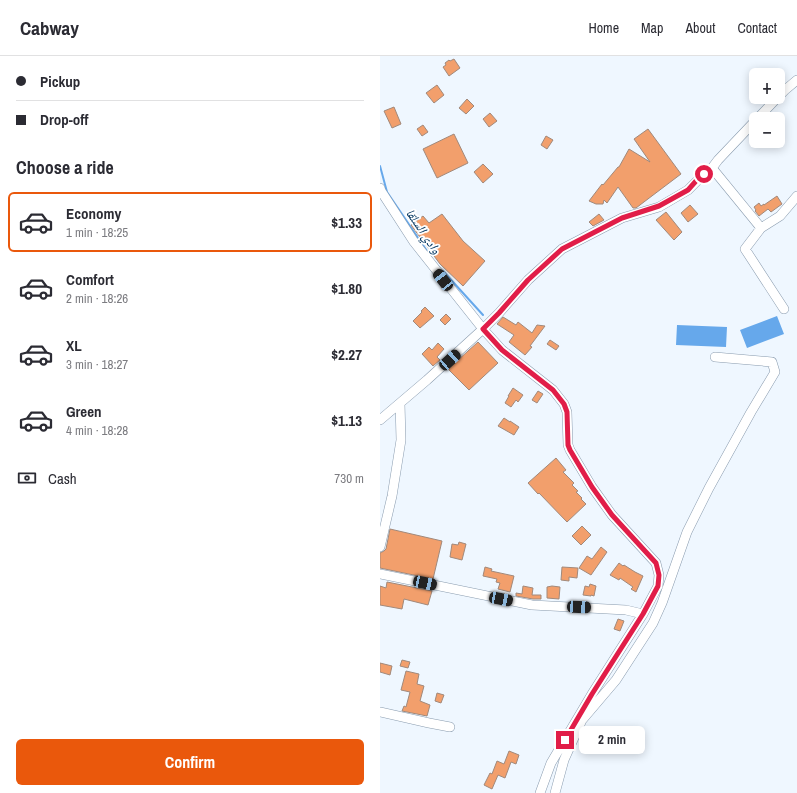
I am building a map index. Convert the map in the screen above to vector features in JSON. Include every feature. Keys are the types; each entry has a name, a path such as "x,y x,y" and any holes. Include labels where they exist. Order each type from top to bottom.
{"street":[{"path":"785,90 797,80"},
{"path":"763,112 771,104"},
{"path":"380,420 483,329 528,280 562,249 622,218 659,206 688,190 696,181 712,168 749,127"},
{"path":"712,168 761,228"},
{"path":"380,188 414,242 483,329 502,350 553,390 564,404 567,412 568,445 570,450 592,487 612,515 656,563 659,575 658,586 643,614 551,763 540,793"},
{"path":"784,309 745,249 761,228 780,216 797,196"},
{"path":"555,793 564,760 582,720 616,680 652,623 662,603 687,532 751,412 775,372 772,362 715,357"},
{"path":"380,547 392,496 402,440 400,403"},
{"path":"380,574 532,605 626,610 643,614"},
{"path":"380,712 429,724 450,727"}],"water":[{"path":"777,316 784,334 747,348 740,330"},
{"path":"677,325 727,327 726,347 676,345"}],"building":[{"path":"454,59 460,68 449,76 443,67 449,60"},
{"path":"437,85 444,95 434,103 426,93"},
{"path":"467,99 474,106 466,114 459,108"},
{"path":"394,107 401,124 392,128 384,111"},
{"path":"490,113 497,121 489,127 483,119"},
{"path":"423,125 428,132 422,136 417,129"},
{"path":"648,129 681,174 636,208 633,208 618,187 607,203 604,200 603,204 596,204 589,201 602,184 603,185 619,167 629,149 650,162 634,139"},
{"path":"454,134 468,163 437,178 423,149"},
{"path":"546,136 553,140 547,149 541,145"},
{"path":"483,164 493,174 483,183 474,172"},
{"path":"777,196 782,204 771,212 768,209 759,216 754,207 759,203 761,206 764,205"},
{"path":"690,205 698,214 688,222 681,213"},
{"path":"666,212 682,232 674,240 656,220"},
{"path":"442,214 463,241 485,261 463,286 440,264 411,225 423,216 429,223"},
{"path":"599,214 604,220 593,226 589,222"},
{"path":"425,307 434,316 420,328 413,321"},
{"path":"446,314 451,319 445,325 440,320"},
{"path":"503,317 516,325 518,322 532,333 537,325 545,326 530,346 532,347 525,355 509,342 514,335 497,324"},
{"path":"550,340 559,346 556,350 547,344"},
{"path":"478,342 498,363 469,390 448,369"},
{"path":"438,343 444,349 437,357 440,360 433,366 422,354 429,347 432,350"},
{"path":"513,388 523,395 518,402 516,400 511,407 505,403"},
{"path":"538,391 543,394 537,403 532,400"},
{"path":"504,418 519,427 514,435 498,426"},
{"path":"556,458 566,470 563,472 574,483 572,485 578,491 576,492 586,504 567,522 528,483"},
{"path":"582,526 591,535 581,545 572,536"},
{"path":"390,529 442,541 433,579 380,568 380,553 386,549"},
{"path":"459,542 466,544 462,560 450,557 452,544 458,545"},
{"path":"601,547 607,552 591,575 579,568 587,556 592,559"},
{"path":"619,563 643,576 636,592 631,589 633,587 620,578 619,580 610,575"},
{"path":"485,567 492,569 491,571 514,576 510,592 498,589 500,583 496,582 497,579 483,576"},
{"path":"562,567 578,568 577,578 569,577 569,581 561,580"},
{"path":"387,582 432,591 428,605 404,599 402,609 380,605 380,586 386,588"},
{"path":"590,584 596,586 594,596 583,595 585,586 589,587"},
{"path":"523,586 533,588 532,595 541,595 541,599 516,596 516,593 522,594"},
{"path":"547,587 560,587 559,599 547,598"},
{"path":"618,619 624,621 620,631 614,629"},
{"path":"402,660 410,662 408,668 400,666"},
{"path":"380,663 392,666 390,675 380,672"},
{"path":"406,671 419,674 417,684 424,686 420,701 430,705 427,716 402,711 404,706 406,707 410,692 401,690"},
{"path":"437,693 444,695 441,703 435,701"},
{"path":"509,751 519,755 516,764 511,762 505,778 498,775 492,789 484,785 490,773 492,774 497,761 504,764"}],"waterway":[{"name":"وادي السلقا","path":"380,166 387,192 427,251"},
{"name":"وادي السلقا","path":"443,271 483,315"}],"route":[{"path":"565,740 592,694 643,614 658,586 659,575 656,563 612,515 592,487 570,450 568,445 567,412 564,404 553,390 502,350 483,329 528,280 562,249 622,218 659,206 688,190 704,174"}]}
